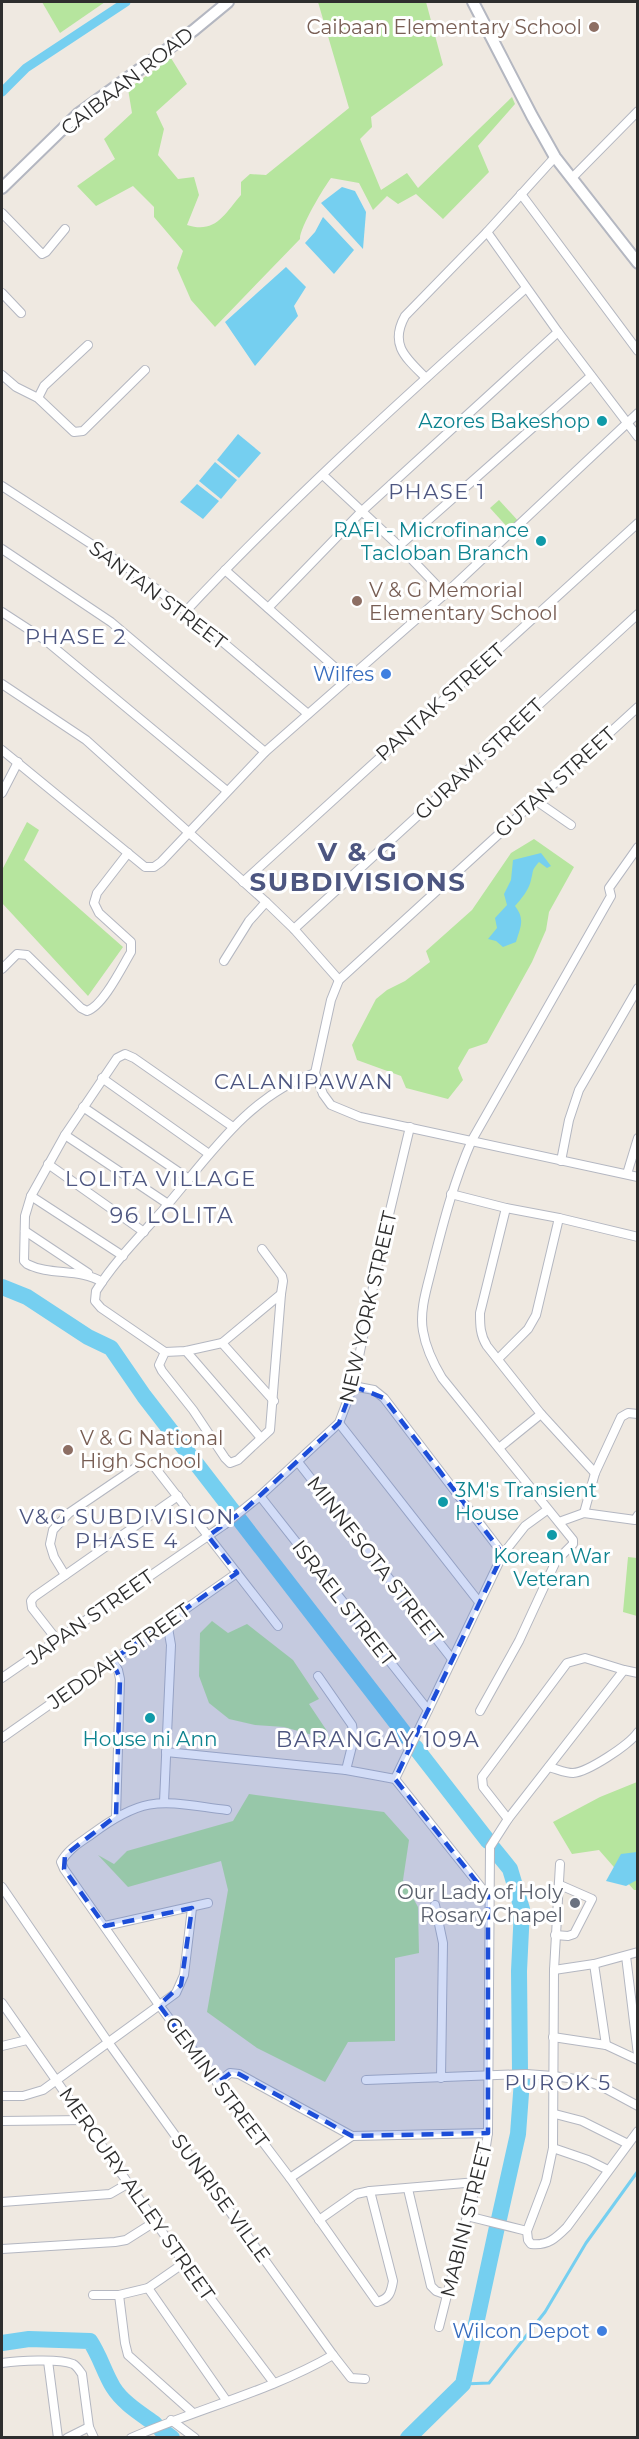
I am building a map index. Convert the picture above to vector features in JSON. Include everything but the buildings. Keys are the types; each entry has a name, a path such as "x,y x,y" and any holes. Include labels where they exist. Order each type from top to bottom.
{"street":[{"name":"CAIBAAN ROAD","path":"2,188 78,114 194,30 228,2"},
{"path":"473,2 531,116 555,157 638,263"},
{"path":"572,178 638,111"},
{"path":"426,378 402,354 399,344 401,324 405,316 487,232 555,157"},
{"path":"521,194 638,351"},
{"path":"2,213 42,254 65,229"},
{"path":"487,232 558,332 638,437"},
{"path":"186,611 225,570 426,378 526,288"},
{"path":"2,293 21,313"},
{"path":"268,608 362,512 558,332"},
{"path":"38,398 44,386 88,345"},
{"path":"2,375 16,387 38,398 74,432 82,432 145,370"},
{"path":"399,546 591,376"},
{"path":"2,750 144,867 154,867 265,753 445,594 638,413"},
{"path":"323,476 399,546 445,594"},
{"name":"SANTAN STREET","path":"2,486 128,568 186,611 308,714"},
{"name":"PANTAK STREET","path":"243,882 638,523"},
{"path":"2,549 111,622 265,753"},
{"path":"225,570 348,679"},
{"path":"2,612 45,640 227,791"},
{"name":"GURAMI STREET","path":"294,929 638,614"},
{"path":"2,684 86,740 266,902 294,929 339,980 331,1000 315,1073 323,1094 334,1107 360,1117 638,1177"},
{"name":"GUTAN STREET","path":"339,980 638,706"},
{"path":"2,793 18,762"},
{"path":"535,800 571,825"},
{"path":"480,1711 528,1624 556,1561 573,1544 559,1522 442,1378 430,1359 423,1330 423,1305 457,1173 472,1140 611,896 609,888 638,848"},
{"path":"2,969 17,954 27,955 81,1008 87,1011 92,1009 101,1000 131,952 131,942 99,913 94,903 97,893 128,854"},
{"path":"224,961 249,921 266,902"},
{"path":"561,1161 569,1120 579,1090 638,988"},
{"path":"90,1274 61,1272 27,1264 24,1261 26,1208 65,1135 117,1058 125,1054 233,1127"},
{"path":"281,1294 222,1343 186,1351 165,1352 101,1308 95,1301 96,1291 102,1282 233,1127 270,1097 296,1081 315,1073"},
{"path":"102,1078 209,1154"},
{"path":"83,1107 189,1179"},
{"name":"NEW YORK STREET","path":"208,1536 237,1516 339,1423 353,1386 381,1248 410,1127"},
{"path":"65,1135 168,1204"},
{"path":"627,1174 638,1138"},
{"path":"48,1164 144,1232"},
{"path":"451,1194 638,1237"},
{"path":"31,1196 123,1256"},
{"path":"506,1208 480,1313 482,1337 541,1414 595,1473"},
{"path":"498,1359 528,1329 536,1316 559,1218"},
{"path":"25,1231 102,1282"},
{"path":"165,1352 159,1365 162,1371 198,1417 225,1458 230,1463 238,1460 270,1430 274,1401 283,1281 282,1276 262,1249"},
{"path":"222,1343 274,1401"},
{"path":"186,1351 261,1438"},
{"path":"353,1386 374,1390 384,1398 503,1554"},
{"path":"584,1513 595,1473 621,1417 628,1413 638,1414"},
{"path":"499,1448 541,1414"},
{"path":"339,1423 479,1602"},
{"path":"65,1575 54,1557 50,1544 52,1530 69,1513 147,1462 153,1465 178,1496 278,1626"},
{"name":"MINNESOTA STREET","path":"298,1462 452,1659"},
{"path":"57,1640 32,1608 31,1601 38,1593 178,1496"},
{"name":"ISRAEL STREET","path":"260,1496 428,1710"},
{"path":"395,1779 503,1554 525,1526 547,1510"},
{"path":"559,1522 584,1513 635,1520 638,1515"},
{"name":"JAPAN STREET","path":"2,1678 208,1536"},
{"name":"JEDDAH STREET","path":"2,1738 237,1573"},
{"path":"164,1802 171,1645 167,1622"},
{"path":"508,1819 483,1787 482,1777 567,1663 585,1658 638,1674"},
{"path":"112,1660 120,1679 116,1815 143,1804 164,1802 227,1810"},
{"name":"MABINI STREET","path":"439,2327 489,2133 488,1896 490,1847 508,1819 624,1670"},
{"path":"318,1676 352,1725 354,1738 346,1770"},
{"path":"549,1767 571,1773 584,1771 600,1762 638,1732"},
{"path":"166,1752 346,1770 395,1779 488,1896"},
{"name":"GEMINI STREET","path":"116,1815 72,1849 61,1862 64,1869 159,2005 290,2178 376,2302 385,2300 392,2292 393,2281 370,2191"},
{"path":"560,1864 554,1970 555,2114 553,2148 546,2181 526,2231 531,2244 546,2244 567,2227 638,2131"},
{"path":"470,1873 489,1867"},
{"path":"555,1935 574,1934 592,1899 560,1885"},
{"name":"SUNRISE VILLE","path":"2,1887 108,2042 333,2355 351,2378 365,2379"},
{"path":"105,1926 208,1903"},
{"path":"435,1905 442,1943 441,2078"},
{"path":"2,2096 34,2094 57,2080 176,1993 182,1984 192,1908"},
{"path":"554,1970 594,1964 638,1952"},
{"path":"626,1956 638,2055"},
{"path":"594,1964 606,2045"},
{"name":"MERCURY ALLEY STREET","path":"2,2003 184,2263 274,2383"},
{"path":"553,2037 606,2045 638,2060"},
{"path":"2,2046 27,2040"},
{"path":"217,2083 230,2073 239,2074 352,2136 489,2133"},
{"path":"366,2080 526,2074 553,2076 583,2080 601,2086 638,2106"},
{"path":"555,2114 582,2121 628,2144"},
{"path":"2,2121 84,2120"},
{"path":"290,2178 352,2136"},
{"path":"553,2148 588,2160 608,2170"},
{"path":"2,2202 110,2194 129,2182"},
{"path":"319,2220 356,2194 477,2182"},
{"path":"408,2189 432,2286 436,2291 447,2295"},
{"path":"467,2216 526,2231"},
{"path":"2,2249 115,2242 126,2240 156,2221"},
{"path":"93,2295 119,2295 148,2288 184,2263"},
{"path":"148,2288 226,2400"},
{"path":"119,2295 128,2355 192,2412"},
{"path":"131,2438 171,2420 274,2383 308,2369 333,2355"},
{"path":"48,2361 58,2438"},
{"path":"2,2362 72,2363 82,2374 89,2427 94,2438"},
{"path":"171,2420 195,2438"},
{"path":"67,2438 89,2427"}],"highlighted area":[{"path":"353,1386 384,1398 503,1554 395,1779 488,1896 488,2133 352,2136 239,2074 232,2072 217,2083 159,2005 181,1985 192,1908 105,1926 64,1869 65,1855 116,1816 120,1679 112,1660 237,1573 208,1536 243,1511 339,1423"}],"green space":[{"path":"42,2 105,2 60,33"},
{"path":"318,2 426,2 443,65 371,117 372,127 360,139 381,190 407,173 418,188 512,97 515,104 478,146 489,172 443,219 416,194 398,204 387,196 373,210 359,183 331,178 308,218 300,239 215,327 191,300 177,268 183,251 154,217 154,207 133,186 96,206 77,186 115,159 104,139 132,113 128,89 171,58 187,84 156,112 164,129 158,155 178,179 194,177 199,195 187,225 205,227 218,221 241,195 241,182 250,174 266,175 349,108"},
{"path":"499,500 520,523 511,531 490,508"},
{"path":"27,822 39,830 24,860 123,947 88,996 2,903 2,870"},
{"path":"534,839 574,867 549,912 546,930 532,962 487,1043 469,1049 458,1068 463,1080 448,1099 406,1088 401,1076 357,1060 352,1045 376,999 430,962 426,951 472,910 511,853"},
{"path":"628,1557 637,1558 637,1616 623,1612"},
{"path":"212,1621 228,1633 247,1624 293,1660 319,1699 309,1704 327,1731 330,1740 284,1727 255,1725 229,1719 209,1703 199,1676 200,1633"},
{"path":"637,1782 637,1890 634,1890 599,1850 572,1854 553,1822 600,1797"},
{"path":"249,1794 384,1812 409,1840 403,1880 418,1907 419,1953 395,1958 395,2041 348,2042 325,2082 257,2048 207,2012 228,1890 221,1861 128,1887 98,1855 114,1864 127,1851 233,1821"}],"water":[{"path":"342,187 355,191 366,212 363,249 321,203"},
{"path":"323,217 354,250 334,274 305,243 315,232"},
{"path":"286,267 306,287 294,306 298,316 255,366 225,322"},
{"path":"238,434 261,453 239,478 217,460"},
{"path":"215,462 237,480 221,499 199,481"},
{"path":"197,484 219,501 203,519 180,502"},
{"path":"541,853 551,866 547,868 539,862 535,867 530,884 515,906 521,919 516,942 503,947 496,941 488,939 497,928 495,918 507,905 504,894 511,880 513,860"},
{"path":"637,1852 637,1880 626,1886 606,1881 621,1854"}],"waterway":[{"path":"2,92 26,68 126,2"},
{"path":"2,1287 27,1297 88,1337 111,1348 144,1396 408,1738"},
{"path":"415,1747 488,1841"},
{"path":"493,1848 510,1869 522,1909 519,1971 520,2070"},
{"path":"499,2219 518,2134 522,2080"},
{"path":"463,2384 489,2383 545,2312 586,2243 638,2171"},
{"path":"408,2438 463,2384 497,2227"},
{"path":"2,2343 29,2339 90,2341 117,2393 155,2424"},
{"path":"160,2429 172,2438"}],"place":[{"name":"Caibaan Elementary School","path":"594,27"},
{"name":"Azores Bakeshop","path":"602,421"},
{"name":"RAFI - Microfinance Tacloban Branch","path":"541,541"},
{"name":"V & G Memorial Elementary School","path":"357,601"},
{"name":"Wilfes","path":"386,674"},
{"name":"V & G National High School","path":"68,1450"},
{"name":"3M's Transient House","path":"443,1502"},
{"name":"Korean War Veteran","path":"552,1535"},
{"name":"House ni Ann","path":"150,1718"},
{"name":"Our Lady of Holy Rosary Chapel","path":"575,1903"},
{"name":"Wilcon Depot","path":"602,2331"}],"district":[{"name":"PHASE 1","path":"437,491"},
{"name":"PHASE 2","path":"76,636"},
{"name":"V & G SUBDIVISIONS","path":"358,867"},
{"name":"CALANIPAWAN","path":"304,1081"},
{"name":"LOLITA VILLAGE","path":"161,1178"},
{"name":"96 LOLITA","path":"172,1215"},
{"name":"V&G SUBDIVISION PHASE 4","path":"127,1528"},
{"name":"BARANGAY 109A","path":"378,1739"},
{"name":"PUROK 5","path":"558,2082"}]}
